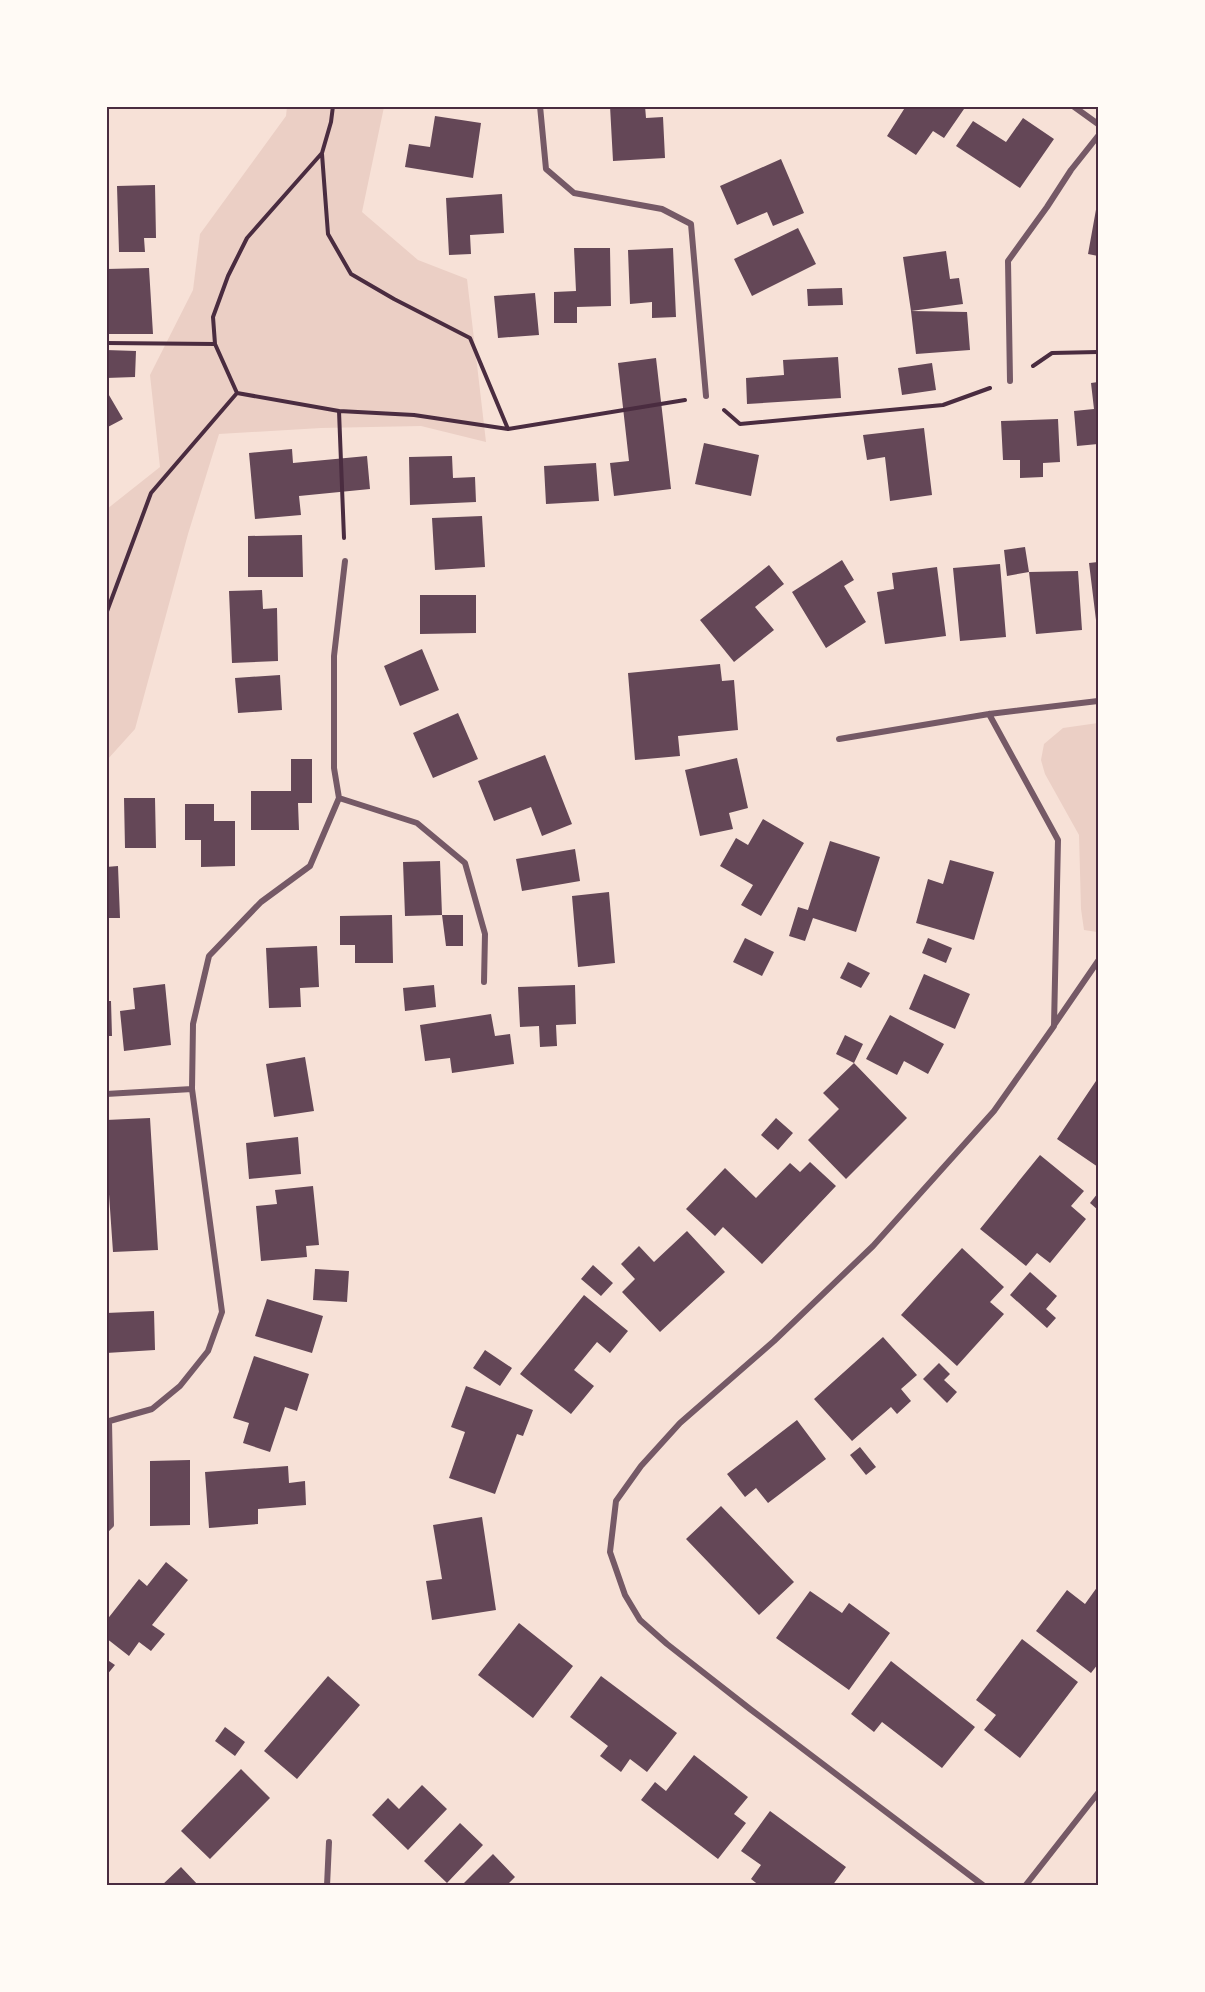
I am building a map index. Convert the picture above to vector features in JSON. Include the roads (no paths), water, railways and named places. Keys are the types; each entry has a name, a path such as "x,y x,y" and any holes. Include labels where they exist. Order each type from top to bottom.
{"street":[{"path":"540,106 546,170 574,193 662,208 691,224 706,396"},
{"path":"1072,106 1098,124"},
{"path":"1010,381 1008,261 1071,170 1098,136"},
{"path":"106,1530 111,1525 108,1422 152,1409 180,1386 207,1351 222,1312 192,1089 193,1024 209,956 261,902 310,866 339,798 334,768 334,656 345,561"},
{"path":"839,739 989,714 1098,701"},
{"path":"989,714 1058,840 1054,1026"},
{"path":"339,798 417,823 465,863 485,934 484,982"},
{"path":"984,1886 750,1709 640,1620 625,1596 610,1552 616,1501 641,1466 680,1423 774,1341 873,1246 994,1111 1098,961"},
{"path":"106,1094 192,1089"},
{"path":"1025,1886 1098,1793"},
{"path":"327,1886 329,1842"}]}
